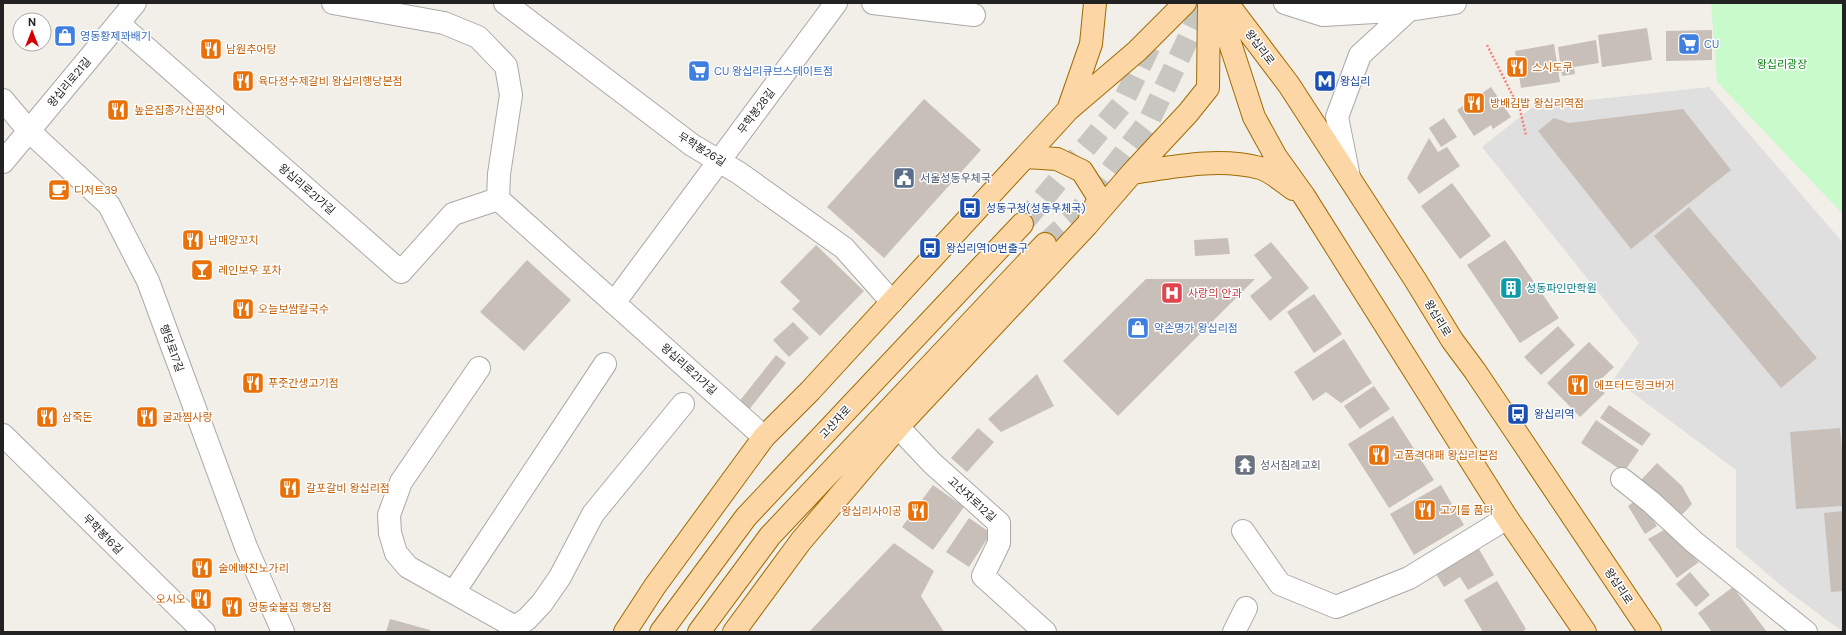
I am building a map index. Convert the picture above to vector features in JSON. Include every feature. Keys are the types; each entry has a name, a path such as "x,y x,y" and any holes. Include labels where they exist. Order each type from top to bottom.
{"main road":[{"path":"1068,110 1091,44 1095,3"},
{"path":"625,632 655,586 764,437 810,391 1068,110 1137,51 1185,3"},
{"path":"734,632 801,541 898,427 1087,225 1132,173 1188,113 1208,88 1209,3"},
{"name":"왕십리로","path":"1217,3 1254,117 1276,157 1304,196 1507,518 1585,632"},
{"name":"왕십리로","path":"1226,3 1289,85 1452,340 1475,371 1650,632"},
{"path":"1026,157 1057,159 1082,171 1099,198 1087,225"},
{"path":"1132,173 1185,165 1220,163 1234,164 1261,168 1304,196"},
{"name":"고산자로","path":"661,632 746,517 1022,224"},
{"path":"699,632 770,536 1045,244"}],"street":[{"name":"왕십리로21길","path":"3,162 135,3"},
{"path":"333,3 444,23 478,37 506,66 511,95 499,174 498,199"},
{"name":"무학봉26길","path":"505,3 692,145 739,173 844,248 892,302"},
{"name":"무학봉28길","path":"719,161 836,3"},
{"path":"873,3 974,15"},
{"path":"1285,3 1323,15 1409,10 1455,3"},
{"path":"1349,177 1337,116 1360,55 1409,10"},
{"name":"왕십리로21가길","path":"118,23 401,272 453,214 498,199 764,437"},
{"name":"행당로17길","path":"3,100 29,131 109,205 148,282 246,547 284,632"},
{"path":"614,303 719,161"},
{"path":"454,592 605,364"},
{"path":"479,368 401,482 390,515 390,533 396,553 408,567 454,592 513,629 527,619 542,603 560,577 593,514 683,404"},
{"name":"고산자로12길","path":"898,427 932,463 999,523 999,543 983,576 1045,632"},
{"name":"무학봉16길","path":"3,435 204,632"},
{"path":"1622,479 1651,502 1694,542 1806,632"},
{"path":"1243,531 1280,584 1336,607 1409,578 1507,518"},
{"path":"1234,632 1246,608"}],"path":[{"path":"1487,45 1520,110 1526,135"}],"shaded area":[{"path":"1709,87 1843,243 1843,632 1785,589 1736,547 1736,470 1614,379 1639,343 1482,147 1534,106"}],"green space":[{"name":"왕십리광장","path":"1711,3 1843,3 1843,214 1717,82"}],"building":[{"path":"1647,28 1652,60 1602,67 1598,35"},
{"path":"1712,30 1712,60 1666,61 1666,31"},
{"path":"1596,40 1599,63 1574,67 1575,74 1562,76 1558,47"},
{"path":"1554,44 1560,82 1521,88 1515,51"},
{"path":"1491,87 1511,117 1493,129 1491,125 1474,136 1457,110"},
{"name":"서울성동우체국","path":"924,99 981,150 884,258 827,207"},
{"path":"1683,109 1731,170 1631,249 1538,131 1554,118 1569,123"},
{"path":"1444,118 1457,137 1441,147 1429,128"},
{"path":"1429,138 1438,152 1447,147 1460,166 1419,194 1407,178"},
{"path":"1452,183 1491,236 1460,259 1421,206"},
{"path":"1689,207 1817,358 1781,388 1654,236"},
{"path":"1228,238 1230,254 1195,256 1194,240"},
{"name":"성동파인만학원","path":"1505,240 1559,318 1520,343 1467,265"},
{"path":"1271,242 1309,288 1270,321 1250,296 1272,278 1254,255"},
{"path":"816,245 864,291 820,336 792,309 800,301 780,282"},
{"path":"527,260 571,300 524,351 480,312"},
{"path":"1146,279 1255,279 1118,416 1063,361"},
{"path":"1314,294 1342,334 1314,353 1287,312"},
{"path":"793,322 809,338 789,357 773,340"},
{"path":"1558,326 1575,345 1541,375 1524,357"},
{"path":"1344,339 1372,383 1341,403 1326,392 1313,401 1294,372"},
{"path":"1589,342 1614,367 1596,384 1605,393 1580,417 1547,383"},
{"path":"776,355 786,363 748,411 738,403"},
{"path":"1037,374 1054,406 1001,432 988,419"},
{"path":"1374,386 1390,409 1360,429 1344,406"},
{"path":"1609,405 1651,434 1642,446 1600,418"},
{"path":"1393,416 1434,480 1389,508 1348,444"},
{"path":"1596,420 1639,450 1624,472 1581,443"},
{"path":"978,428 994,442 967,472 951,458"},
{"path":"1840,428 1843,458 1843,506 1796,509 1790,432"},
{"path":"1657,463 1682,486 1692,504 1680,517 1640,481"},
{"path":"933,485 964,507 933,550 902,527"},
{"path":"1441,485 1464,525 1414,555 1390,514"},
{"path":"1639,498 1657,526 1645,534 1628,506"},
{"path":"1843,511 1843,591 1831,592 1824,513"},
{"path":"969,518 991,533 969,567 946,552"},
{"path":"1666,529 1699,562 1677,578 1648,539"},
{"path":"894,543 934,571 921,596 944,632 809,632"},
{"path":"1479,549 1494,575 1468,590 1460,577 1444,587 1436,574"},
{"path":"1690,572 1710,595 1696,607 1676,584"},
{"path":"1497,581 1526,629 1522,632 1483,632 1464,600"},
{"path":"1733,587 1767,632 1712,632 1698,613"},
{"path":"390,619 430,630 430,632 386,632"}],"tunnel":[{"path":"1045,244 1074,218 1149,121 1205,3"},
{"path":"1022,224 1122,104 1156,33"}],"place":[{"name":"영동황제꽈배기","path":"65,36"},
{"name":"CU","path":"1689,44"},
{"name":"남원추어탕","path":"211,49"},
{"name":"스시도쿠","path":"1517,67"},
{"name":"CU 왕십리큐브스테이트점","path":"699,71"},
{"name":"육다정수제갈비 왕십리행당본점","path":"243,81"},
{"name":"왕십리","path":"1325,81"},
{"name":"방배김밥 왕십리역점","path":"1474,103"},
{"name":"높은집종가산꼼장어","path":"118,110"},
{"name":"서울성동우체국","path":"904,178"},
{"name":"디저트39","path":"59,190"},
{"name":"성동구청(성동우체국)","path":"970,208"},
{"name":"남매양꼬치","path":"193,240"},
{"name":"왕십리역10번출구","path":"930,248"},
{"name":"레인보우 포차","path":"202,270"},
{"name":"성동파인만학원","path":"1511,288"},
{"name":"사랑의 안과","path":"1172,293"},
{"name":"오늘보쌈칼국수","path":"243,309"},
{"name":"약손명가 왕십리점","path":"1138,328"},
{"name":"푸줏간생고기점","path":"253,383"},
{"name":"에프터드링크버거","path":"1578,385"},
{"name":"왕십리역","path":"1518,414"},
{"name":"삼죽돈","path":"47,417"},
{"name":"굴과찜사랑","path":"147,417"},
{"name":"고품격대패 왕십리본점","path":"1379,455"},
{"name":"성서침례교회","path":"1245,465"},
{"name":"갈포갈비 왕십리점","path":"290,488"},
{"name":"고기를 품다","path":"1425,510"},
{"name":"왕십리사이공","path":"918,511"},
{"name":"술에빠진노가리","path":"202,568"},
{"name":"오시오","path":"201,599"},
{"name":"영동숯불집 행당점","path":"232,607"}]}
